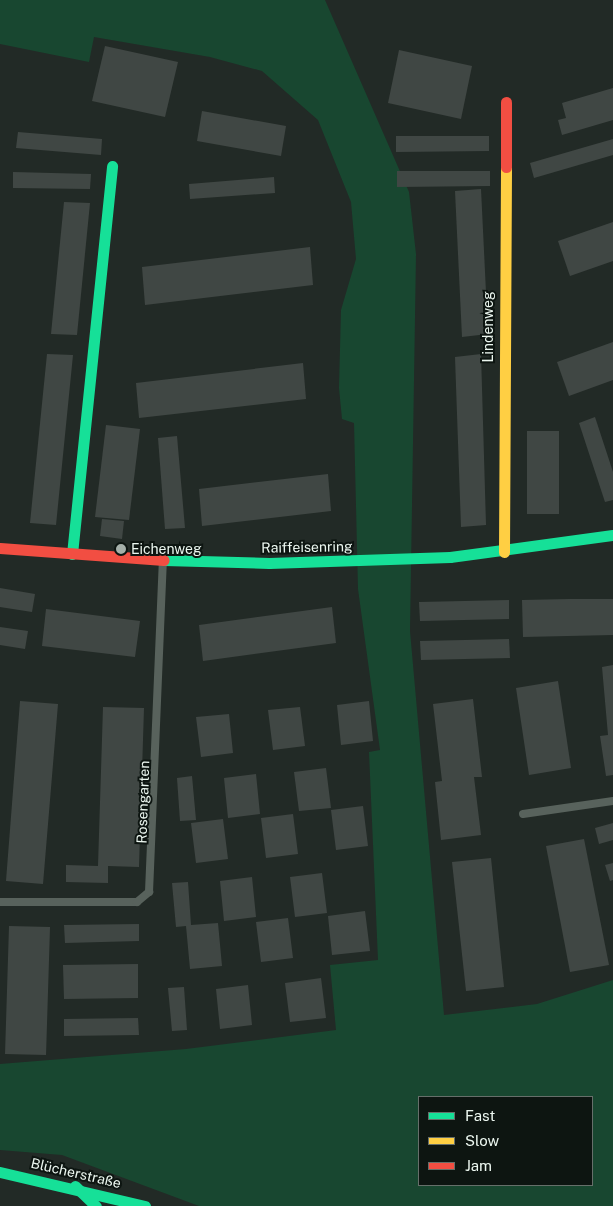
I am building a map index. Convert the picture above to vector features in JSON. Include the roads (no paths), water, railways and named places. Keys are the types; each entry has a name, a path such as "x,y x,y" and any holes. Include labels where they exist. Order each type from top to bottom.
{"main road":[{"name":"Lindenweg","path":"504,552 506,102"},
{"path":"72,554 112,166"},
{"name":"Raiffeisenring","path":"0,548 163,561 351,562 504,552 613,535"},
{"name":"Blücherstraße","path":"0,1172 75,1186 145,1206"},
{"path":"75,1186 96,1206"}],"lane":[{"name":"Rosengarten","path":"0,902 137,902 149,892 163,561"},
{"path":"522,814 613,801"}],"place":[{"name":"Eichenweg","path":"121,549"}]}
